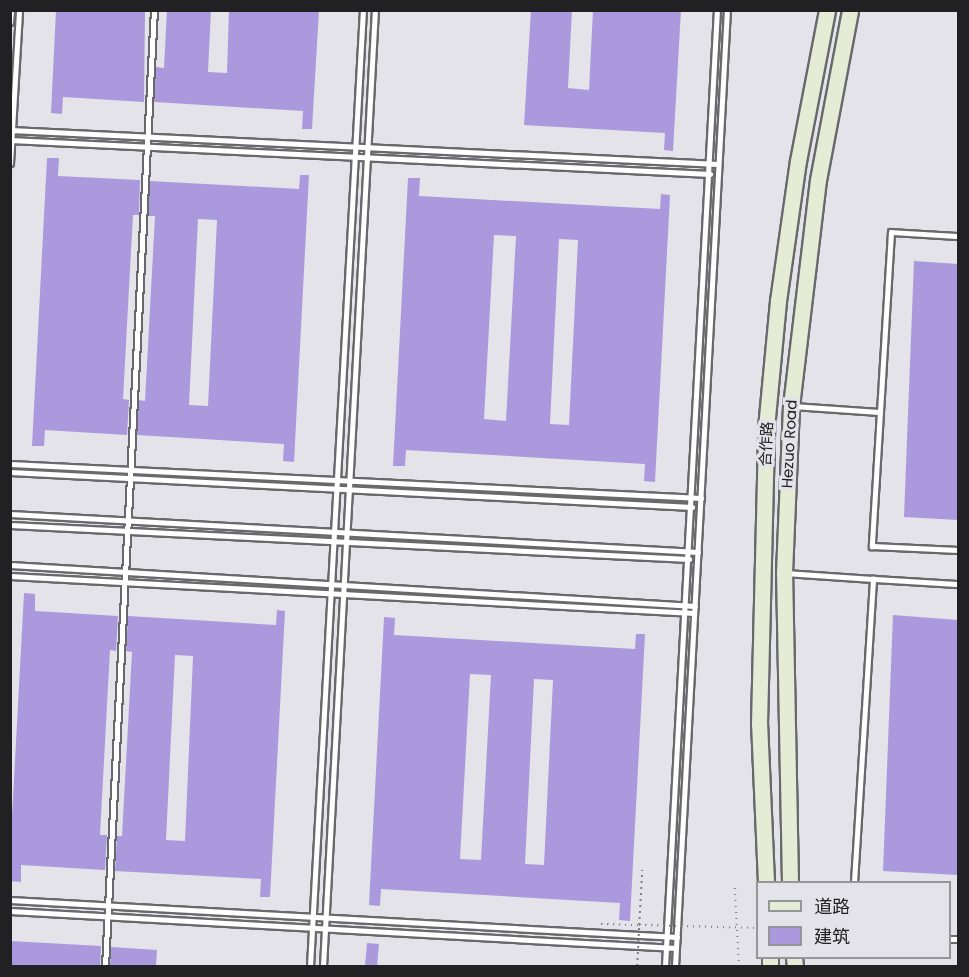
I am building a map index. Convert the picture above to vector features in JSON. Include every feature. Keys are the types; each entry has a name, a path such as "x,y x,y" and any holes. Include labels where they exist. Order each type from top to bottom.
{"main road":[{"name":"合作路","path":"766,881 759,712 766,428 788,231 826,10"},
{"name":"Hezuo Road","path":"790,881 784,573 791,406 818,180 850,10"}],"lane":[{"path":"10,22 11,10"},
{"path":"10,164 19,10"},
{"path":"105,966 154,10"},
{"path":"310,966 363,10"},
{"path":"323,966 375,10"},
{"path":"665,966 717,10"},
{"path":"675,966 727,10"},
{"path":"11,130 718,164"},
{"path":"11,140 718,174"},
{"path":"958,236 891,232 872,546 958,550"},
{"path":"791,406 880,412"},
{"path":"10,464 700,498"},
{"path":"10,472 700,507"},
{"path":"10,514 698,552"},
{"path":"10,525 697,559"},
{"path":"10,565 331,588 343,592 694,613"},
{"path":"784,573 958,584"},
{"path":"10,576 331,588 344,585 695,606"},
{"path":"854,881 873,579"},
{"path":"10,900 677,937"},
{"path":"10,911 676,948"}],"path":[{"path":"637,966 642,870"},
{"path":"735,888 739,963"},
{"path":"601,924 756,928"}],"building":[{"path":"56,10 145,10 144,102 63,97 62,114 51,113"},
{"path":"167,10 211,10 208,72 227,73 229,10 319,10 312,129 302,129 303,111 154,102 156,67 164,68"},
{"path":"531,10 572,10 568,88 589,90 593,10 681,10 673,151 664,150 665,133 524,125"},
{"path":"47,158 59,158 58,176 140,180 139,215 133,215 123,399 129,400 127,435 45,430 44,446 32,446"},
{"path":"300,175 309,175 294,462 283,461 284,444 137,435 139,400 145,401 155,216 148,216 150,181 299,189","holes":["198,219 217,220 208,406 189,405"]},
{"path":"408,178 420,178 419,196 660,209 661,194 670,195 655,482 644,481 645,464 406,450 405,466 393,466","holes":["494,235 516,236 506,421 484,419","559,239 578,240 569,425 550,424"]},
{"path":"914,261 958,264 958,520 904,517"},
{"path":"24,593 35,594 35,611 118,616 116,651 110,650 100,835 107,835 105,870 21,865 21,882 10,881 10,853"},
{"path":"277,610 285,611 270,897 260,897 261,879 115,871 117,836 122,836 132,652 126,651 128,616 276,625","holes":["175,655 193,656 185,841 166,840"]},
{"path":"893,615 958,620 958,875 883,871"},
{"path":"384,617 395,618 394,635 635,649 636,634 645,634 630,921 619,920 620,903 381,889 380,906 369,905","holes":["470,674 491,675 481,860 460,859","534,679 553,680 544,865 525,864"]},
{"path":"10,941 101,946 100,966 10,966"},
{"path":"367,943 379,944 377,966 365,966"},
{"path":"111,947 157,950 156,966 110,966"}]}
